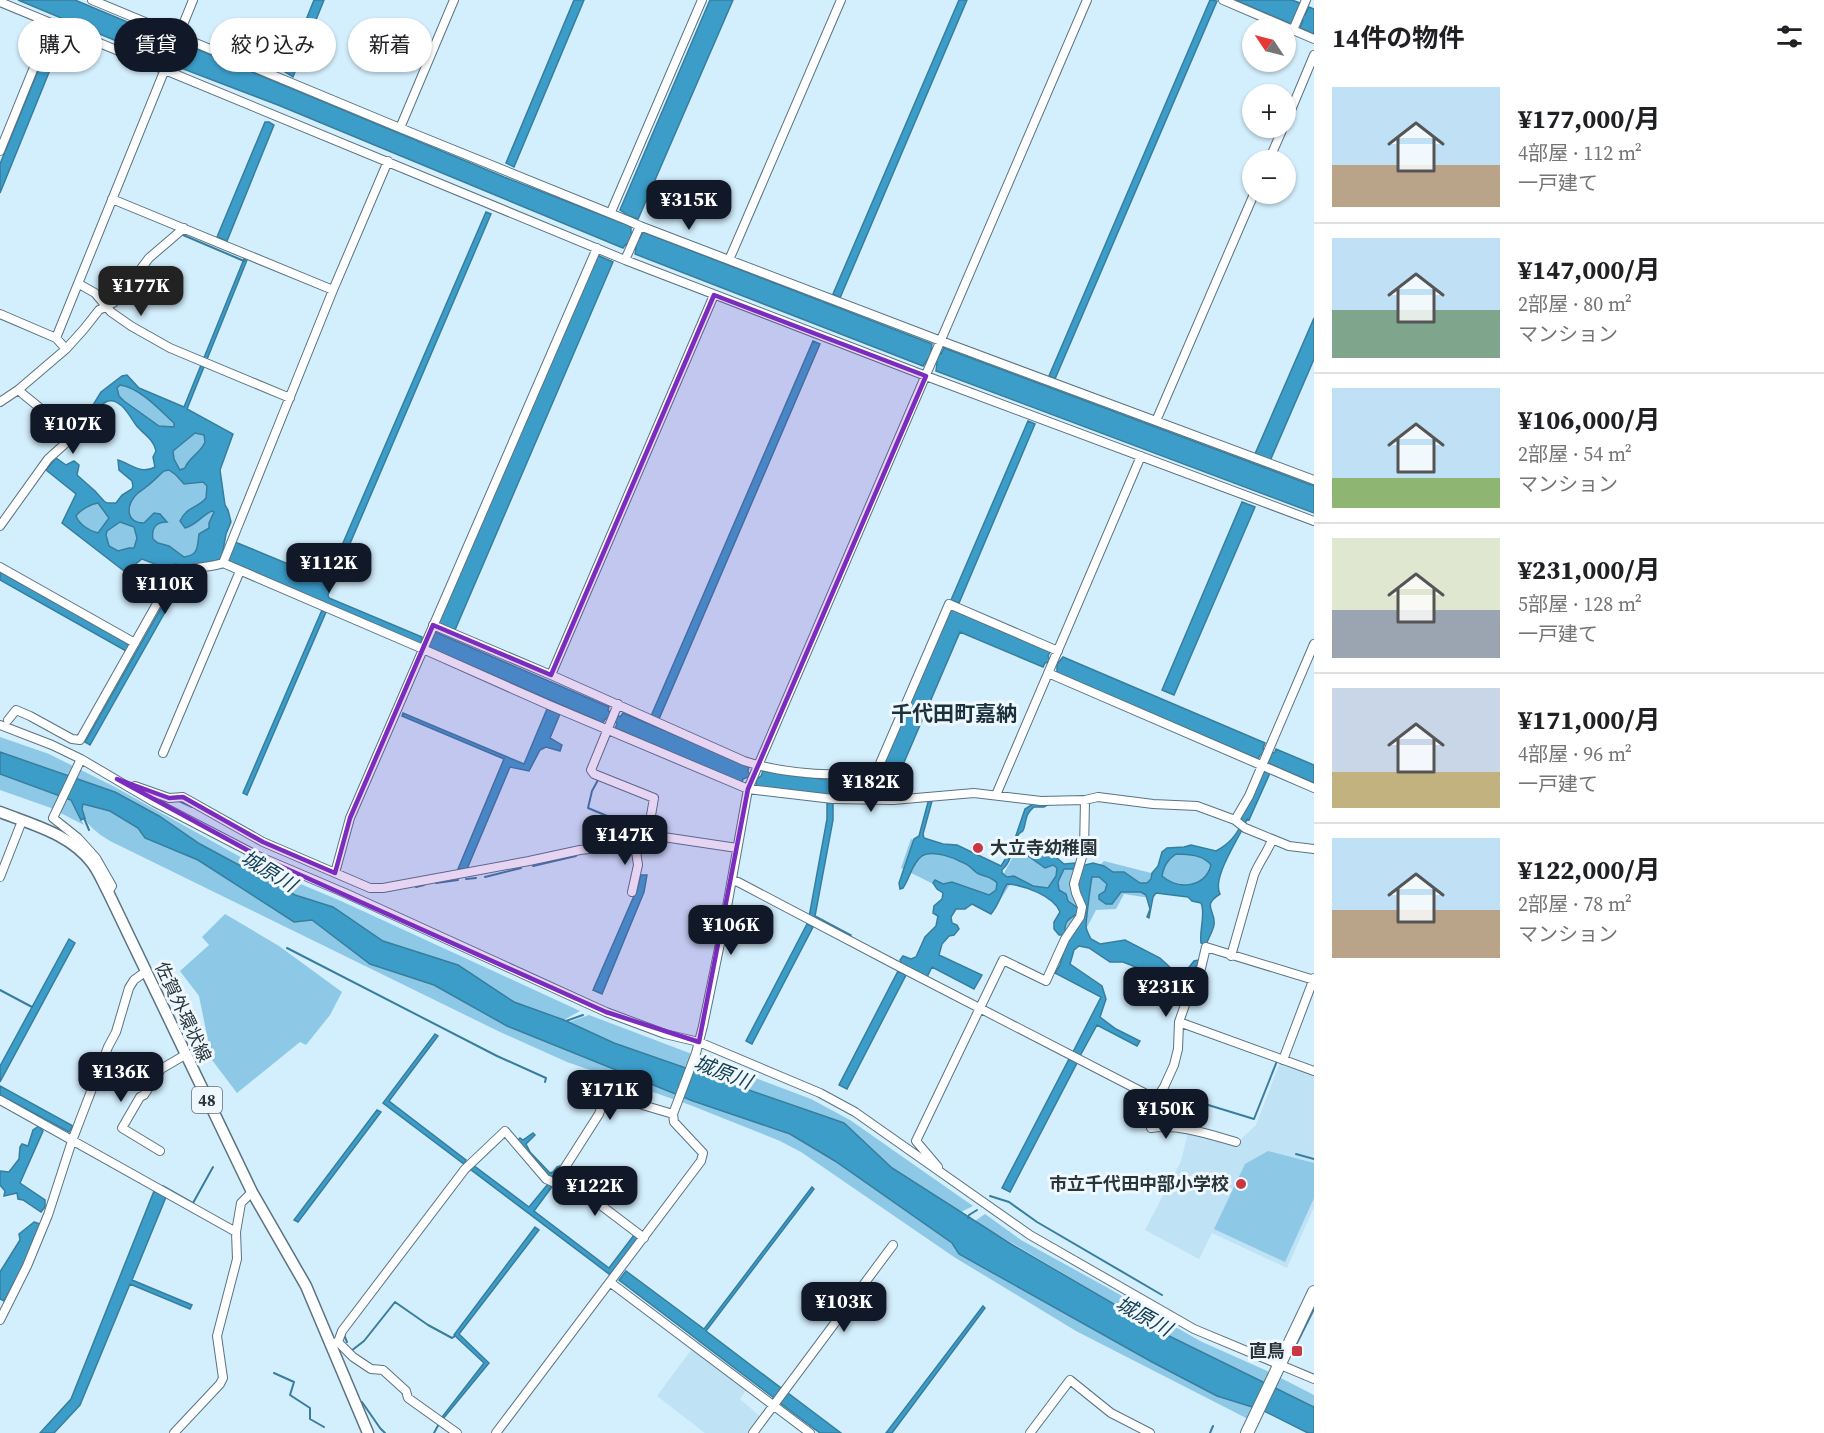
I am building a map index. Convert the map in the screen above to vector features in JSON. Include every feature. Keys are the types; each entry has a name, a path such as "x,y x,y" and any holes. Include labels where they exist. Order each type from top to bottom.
{"highway":[{"path":"1249,1430 1314,1292"}],"main road":[{"name":"佐賀外環状線","path":"0,813 49,830 77,847 93,864 252,1192 297,1269 334,1343 368,1433"}],"street":[{"path":"92,0 130,18"},
{"path":"186,18 193,0"},
{"path":"400,128 454,0"},
{"path":"611,212 702,0"},
{"path":"729,260 841,0"},
{"path":"496,1433 702,1161 703,1153 674,1122 675,1112 699,1042 723,929 748,789 1087,0"},
{"path":"1223,0 1265,18"},
{"path":"1296,24 1306,0 1314,4"},
{"path":"0,2 40,18"},
{"path":"1296,31 1314,39"},
{"path":"198,48 611,212 626,219 638,230 729,260 1314,480"},
{"path":"1296,98 1314,55"},
{"path":"0,151 32,72"},
{"path":"56,338 163,72"},
{"path":"169,72 714,295 1314,521"},
{"path":"224,563 333,290 388,161"},
{"path":"112,199 333,290"},
{"path":"1156,421 1250,204"},
{"path":"0,402 18,390 66,349 99,310 113,303 125,290 149,258 184,228"},
{"path":"625,260 638,230"},
{"path":"335,873 350,818 597,248"},
{"path":"79,284 95,293 111,312 131,327 170,348 290,398"},
{"path":"551,675 714,295"},
{"path":"0,314 56,338 66,349"},
{"path":"0,526 48,459 68,442 67,437 50,418 18,390"},
{"path":"996,795 1141,456"},
{"path":"1314,849 1288,846 1197,806 1153,804 1098,797 1085,800 1041,801 974,793 876,800 832,799 748,789 610,721 549,705 425,645 224,563 176,573 172,577 80,740 72,740 16,710 4,723 81,759 154,802 258,856 345,893 606,1012 664,1034 699,1042 820,1093 855,1112 1030,1235 1194,1329 1279,1367 1314,1379"},
{"path":"0,567 135,643"},
{"path":"163,753 240,571"},
{"path":"433,625 758,765 824,775 875,775 948,604 1053,662 1265,757 1314,788"},
{"path":"1240,824 1265,757 1314,644"},
{"path":"618,704 591,770 594,774 654,798 649,826 650,835"},
{"path":"81,759 53,818 78,838 96,858 112,886 108,892"},
{"path":"117,779 169,798 183,797 263,842 370,888 383,888 580,850 635,843 650,835 737,848"},
{"path":"950,1179 915,1141 1003,960 1046,981 1067,936 1080,917 1082,907 1074,884 1084,850 1085,800"},
{"path":"0,877 22,821"},
{"path":"1231,956 1254,875 1272,840"},
{"path":"632,892 638,865 635,843"},
{"path":"732,880 1156,1099"},
{"path":"1236,1142 1194,1130 1151,1128 1156,1099 1174,1065 1178,1049 1179,1022 1186,1002 1198,981 1206,947 1314,979 1283,1060"},
{"path":"0,1320 48,1215 72,1141 108,1047 116,1032 129,988 134,980 146,972"},
{"path":"1179,1022 1314,1071"},
{"path":"160,1151 122,1128 160,1069 185,1055"},
{"path":"457,1433 408,1398 406,1391 383,1370 371,1369 334,1343 342,1331 465,1169 505,1131 551,1182 555,1183 599,1114 603,1101 607,1097 612,1096 675,1112"},
{"path":"0,1100 236,1232"},
{"path":"561,1175 644,1238"},
{"path":"174,1433 223,1378 217,1336 237,1259 236,1232 242,1203 252,1192"},
{"path":"753,1433 893,1245"},
{"path":"611,1282 810,1433"},
{"path":"1030,1433 1070,1380 1111,1413 1150,1433"}],"highlighted area":[{"path":"714,295 926,376 748,789 699,1042 606,1012 258,856 117,779 169,798 183,797 263,842 335,873 350,818 433,625 551,675"}],"shaded area":[{"path":"18,0 75,0 118,18 114,18 114,40 102,35 102,18 61,18"},
{"path":"314,0 324,0 317,18 307,18"},
{"path":"574,0 584,0 514,167 506,163"},
{"path":"710,0 733,0 639,217 638,219 629,216 626,224 631,227 631,233 640,238 643,232 932,344 931,351 941,354 944,348 1314,486 1314,513 936,371 937,362 928,359 923,366 635,254 636,248 626,244 623,248 278,105 191,72 198,72 198,50 210,55 210,72 252,72 504,177 622,223 626,214 620,210"},
{"path":"959,0 967,0 840,298 833,294"},
{"path":"1210,0 1217,1 1055,379 1049,376"},
{"path":"1235,0 1292,0 1300,3 1297,11 1305,15 1309,7 1314,9 1314,34 1300,28 1303,20 1295,16 1294,18 1277,18"},
{"path":"38,72 49,72 0,193 0,164"},
{"path":"285,72 295,72 293,77"},
{"path":"265,122 274,125 227,241 217,237"},
{"path":"486,212 491,214 328,595 329,598 422,637 422,640 429,643 435,632 609,707 608,710 613,715 621,716 623,713 749,766 750,775 758,778 763,771 821,779 878,778 951,609 1050,652 1048,656 1050,660 1058,663 1063,657 1265,743 1264,750 1271,754 1276,749 1314,765 1314,783 1268,763 1270,757 1263,754 1258,759 1057,673 1057,665 1049,662 1043,667 960,632 890,795 830,795 757,788 756,781 748,777 743,779 742,783 615,728 617,724 612,719 605,719 603,723 430,648 428,645 419,644 227,560 235,542 327,580"},
{"path":"597,255 613,262 455,630 438,623"},
{"path":"244,259 247,260 187,409 233,434 220,470 225,505 231,522 222,556 219,560 187,566 175,564 165,568 142,559 124,571 62,523 76,494 46,470 56,458 66,465 74,461 79,465 77,475 104,501 116,503 133,486 132,481 119,470 118,460 141,469 150,469 155,467 153,457 155,447 117,402 107,402 80,426 71,428 71,421 75,415 90,410 101,392 122,376 127,375 139,388 184,407","holes":["120,385 135,390 174,423 174,427 159,426 124,401 119,396 117,388","195,433 204,435 203,446 185,468 180,470 174,459 173,451","169,470 184,484 203,482 207,486 206,498 186,512 180,521 185,528 193,525 208,513 214,512 209,528 199,534 196,550 189,556 184,557 169,546 153,539 155,526 167,522 160,514 154,513 144,523 134,520 129,514 130,505 135,496 164,471","98,503 109,518 98,533 85,527 76,516","120,522 134,527 137,538 134,548 118,551 109,546 107,531"]},
{"path":"1314,318 1314,359 1270,461 1255,454"},
{"path":"813,341 820,344 659,719 651,716"},
{"path":"124,380 223,436 209,465 222,520 212,553 185,562 142,549 123,566 70,521 83,488 114,512 163,465 167,441 108,394"},
{"path":"1028,421 1035,424 959,603 951,600"},
{"path":"1242,502 1255,507 1174,695 1162,690"},
{"path":"0,571 130,645 126,651 0,580"},
{"path":"180,575 186,575 90,745 85,742"},
{"path":"322,610 326,612 247,795 243,793"},
{"path":"547,709 560,714 550,738 562,745 560,751 546,747 540,750 529,771 510,767 467,869 458,869 504,759 402,716 403,713 524,764"},
{"path":"0,737 49,754 113,786 253,864 341,901 580,1011 564,1020 514,1002 458,965 383,941 333,907 295,895 200,844 159,816 115,792 0,752"},
{"path":"0,752 115,792 159,816 200,844 295,895 333,907 383,941 458,965 514,1002 564,1020 614,1043 844,1123 892,1168 1011,1244 1167,1335 1314,1407 1314,1433 1308,1433 1262,1410 1217,1396 959,1254 952,1243 835,1161 790,1134 693,1101 507,1026 434,985 370,964 312,920 294,922 198,860 145,838 138,828 110,811 83,804 85,818 81,820 71,800 0,774"},
{"path":"1264,770 1270,773 1249,820 1247,819 1223,867 1218,887 1220,894 1210,905 1214,925 1206,945 1201,943 1203,912 1201,903 1192,901 1188,897 1156,893 1153,897 1149,918 1147,917 1150,909 1146,895 1141,892 1121,892 1112,904 1106,904 1099,899 1099,895 1105,891 1107,884 1099,877 1092,877 1086,926 1091,939 1100,944 1125,940 1160,958 1179,973 1186,971 1194,961 1199,960 1199,964 1191,973 1192,985 1187,989 1169,985 1158,974 1123,962 1110,962 1089,948 1079,946 1074,950 1070,964 1102,986 1106,999 1100,1017 1116,1029 1140,1041 1137,1046 1097,1025 1080,1056 1073,1052 1101,997 1055,973 1060,965 1067,939 1054,929 1054,922 1060,912 1052,901 1030,889 1007,884 991,914 972,904 965,909 956,909 951,917 952,923 959,929 942,944 939,955 982,975 974,989 932,967 927,977 902,965 900,960 903,956 911,959 916,957 925,937 936,926 938,916 933,913 934,906 942,899 943,893 933,883 935,880 943,884 952,882 989,895 996,890 995,881 977,873 966,864 932,853 919,859 903,888 900,889 899,883 914,839 919,836 928,802 932,801 923,834 924,838 943,844 957,845 1001,866 1011,850 1025,809 1033,804 1049,804 1044,807 1034,807 1029,812 1023,831 1016,839 1002,873 1007,877 1014,876 1033,886 1048,888 1056,876 1057,868 1053,865 1045,868 1024,853 1022,848 1025,846 1038,852 1043,844 1050,842 1057,846 1057,858 1064,864 1075,863 1074,869 1064,869 1058,882 1059,890 1066,894 1068,901 1078,908 1077,914 1069,919 1065,926 1065,932 1070,935 1085,913 1085,905 1077,886 1081,866 1093,863 1113,872 1124,872 1140,883 1147,883 1158,866 1162,852 1167,848 1191,845 1216,851 1237,832 1242,823 1240,819","holes":["1176,854 1199,857 1207,861 1211,865 1208,873 1197,882 1190,884 1183,885 1168,880 1162,876 1165,866"]},
{"path":"0,774 71,800 84,825 51,808 0,790"},
{"path":"83,803 110,811 138,828 145,838 198,860 294,922 312,920 370,964 434,985 507,1026 693,1101 790,1134 835,1161 952,1243 959,1254 1217,1396 1262,1410 1248,1419 1076,1331 954,1257 801,1152 780,1141 690,1105 567,1062 500,1032 110,841 86,821 82,809"},
{"path":"827,803 833,803 833,820 815,916 851,935 850,937 809,917 827,819"},
{"path":"911,839 1004,873 1018,848 1045,865 1054,860 1091,874 1104,861 1155,874 1172,851 1225,857 1208,901 1154,889 1150,898 1124,894 1116,909 1096,910 1082,937 1055,923 1067,905 1014,878 992,913 901,868"},
{"path":"641,875 647,875 644,892 602,994 593,990"},
{"path":"225,914 279,946 342,992 330,1015 306,1045 300,1042 237,1093 212,1060 199,996 180,971 209,945 202,937"},
{"path":"807,924 813,927 752,1044 746,1041"},
{"path":"69,939 75,943 0,1082 0,1066"},
{"path":"898,971 906,975 847,1089 839,1085"},
{"path":"589,1015 811,1099 850,1120 973,1206 961,1212 892,1168 844,1123 614,1043 569,1022"},
{"path":"435,1034 438,1036 389,1101 466,1160 464,1164 383,1103"},
{"path":"1069,1059 1077,1063 1010,1192 1002,1188"},
{"name":"市立千代田中部小学校","path":"1281,1060 1314,1073 1314,1207 1287,1268 1212,1233 1199,1259 1145,1230 1181,1161 1188,1133 1236,1144 1256,1125"},
{"path":"0,1086 73,1126 69,1132 0,1095"},
{"path":"377,1110 381,1112 298,1222 294,1220"},
{"path":"39,1126 43,1131 20,1183 45,1200 45,1207 41,1212 18,1199 17,1193 4,1196 5,1191 0,1185 0,1171 9,1172 19,1159 20,1147 22,1144 28,1146 33,1130"},
{"path":"533,1133 535,1135 526,1144 530,1152 550,1173 557,1167 561,1168 551,1188 534,1211 609,1268 634,1235 638,1238 611,1273 609,1274 470,1169 473,1165 529,1207 548,1184 517,1141"},
{"path":"1268,1151 1314,1163 1314,1198 1285,1262 1214,1229 1245,1164"},
{"path":"812,1187 814,1189 706,1331 781,1388 774,1398 619,1280 626,1271 704,1329"},
{"path":"154,1191 166,1197 132,1280 192,1305 190,1309 130,1284 80,1405 54,1433 40,1433 71,1399"},
{"path":"985,1214 1021,1240 1200,1341 1314,1395 1314,1407 1167,1335 975,1221"},
{"path":"34,1222 40,1224 27,1259 4,1301 0,1299 0,1272 20,1240 19,1234"},
{"path":"535,1227 539,1230 459,1334 489,1363 443,1419 442,1417 484,1363 454,1335"},
{"path":"983,1306 985,1308 892,1433 886,1433"},
{"path":"700,1338 754,1379 740,1399 765,1421 756,1433 705,1433 657,1396"},
{"path":"788,1393 841,1433 820,1433 780,1403"}],"waterway":[{"path":"183,235 244,261"},
{"path":"598,780 592,791 588,808 624,823 621,834 629,841"},
{"path":"179,801 192,807"},
{"path":"84,818 89,830"},
{"path":"533,866 576,856"},
{"path":"485,877 521,868"},
{"path":"466,879 476,878"},
{"path":"436,883 458,880"},
{"path":"416,887 424,885"},
{"path":"287,948 497,1056 546,1078 545,1082"},
{"path":"0,990 32,1007"},
{"path":"566,1021 583,1015"},
{"path":"1205,1104 1254,1119 1277,1061"},
{"path":"1296,1154 1314,1159"},
{"path":"163,1186 193,1203 213,1167"},
{"path":"990,1196 1009,1202 1037,1222 1162,1295"},
{"path":"968,1218 977,1210"},
{"path":"351,1351 364,1341 395,1302 428,1325 452,1338 455,1336"},
{"path":"1297,1343 1314,1309"},
{"path":"344,1335 347,1342"},
{"path":"274,1373 294,1382 290,1395 310,1408 310,1419 324,1427"},
{"path":"362,1402 385,1433"},
{"path":"434,1433 440,1422"},
{"path":"1210,1433 1213,1426"}],"place":[{"name":"大立寺幼稚園","path":"978,848"},
{"name":"市立千代田中部小学校","path":"1241,1184"},
{"name":"直鳥","path":"1297,1351"}],"district":[{"name":"千代田町嘉納","path":"954,714"}],"water label":[{"name":"城原川","path":"269,871"},
{"name":"城原川","path":"723,1072"},
{"name":"城原川","path":"1144,1316"}]}
